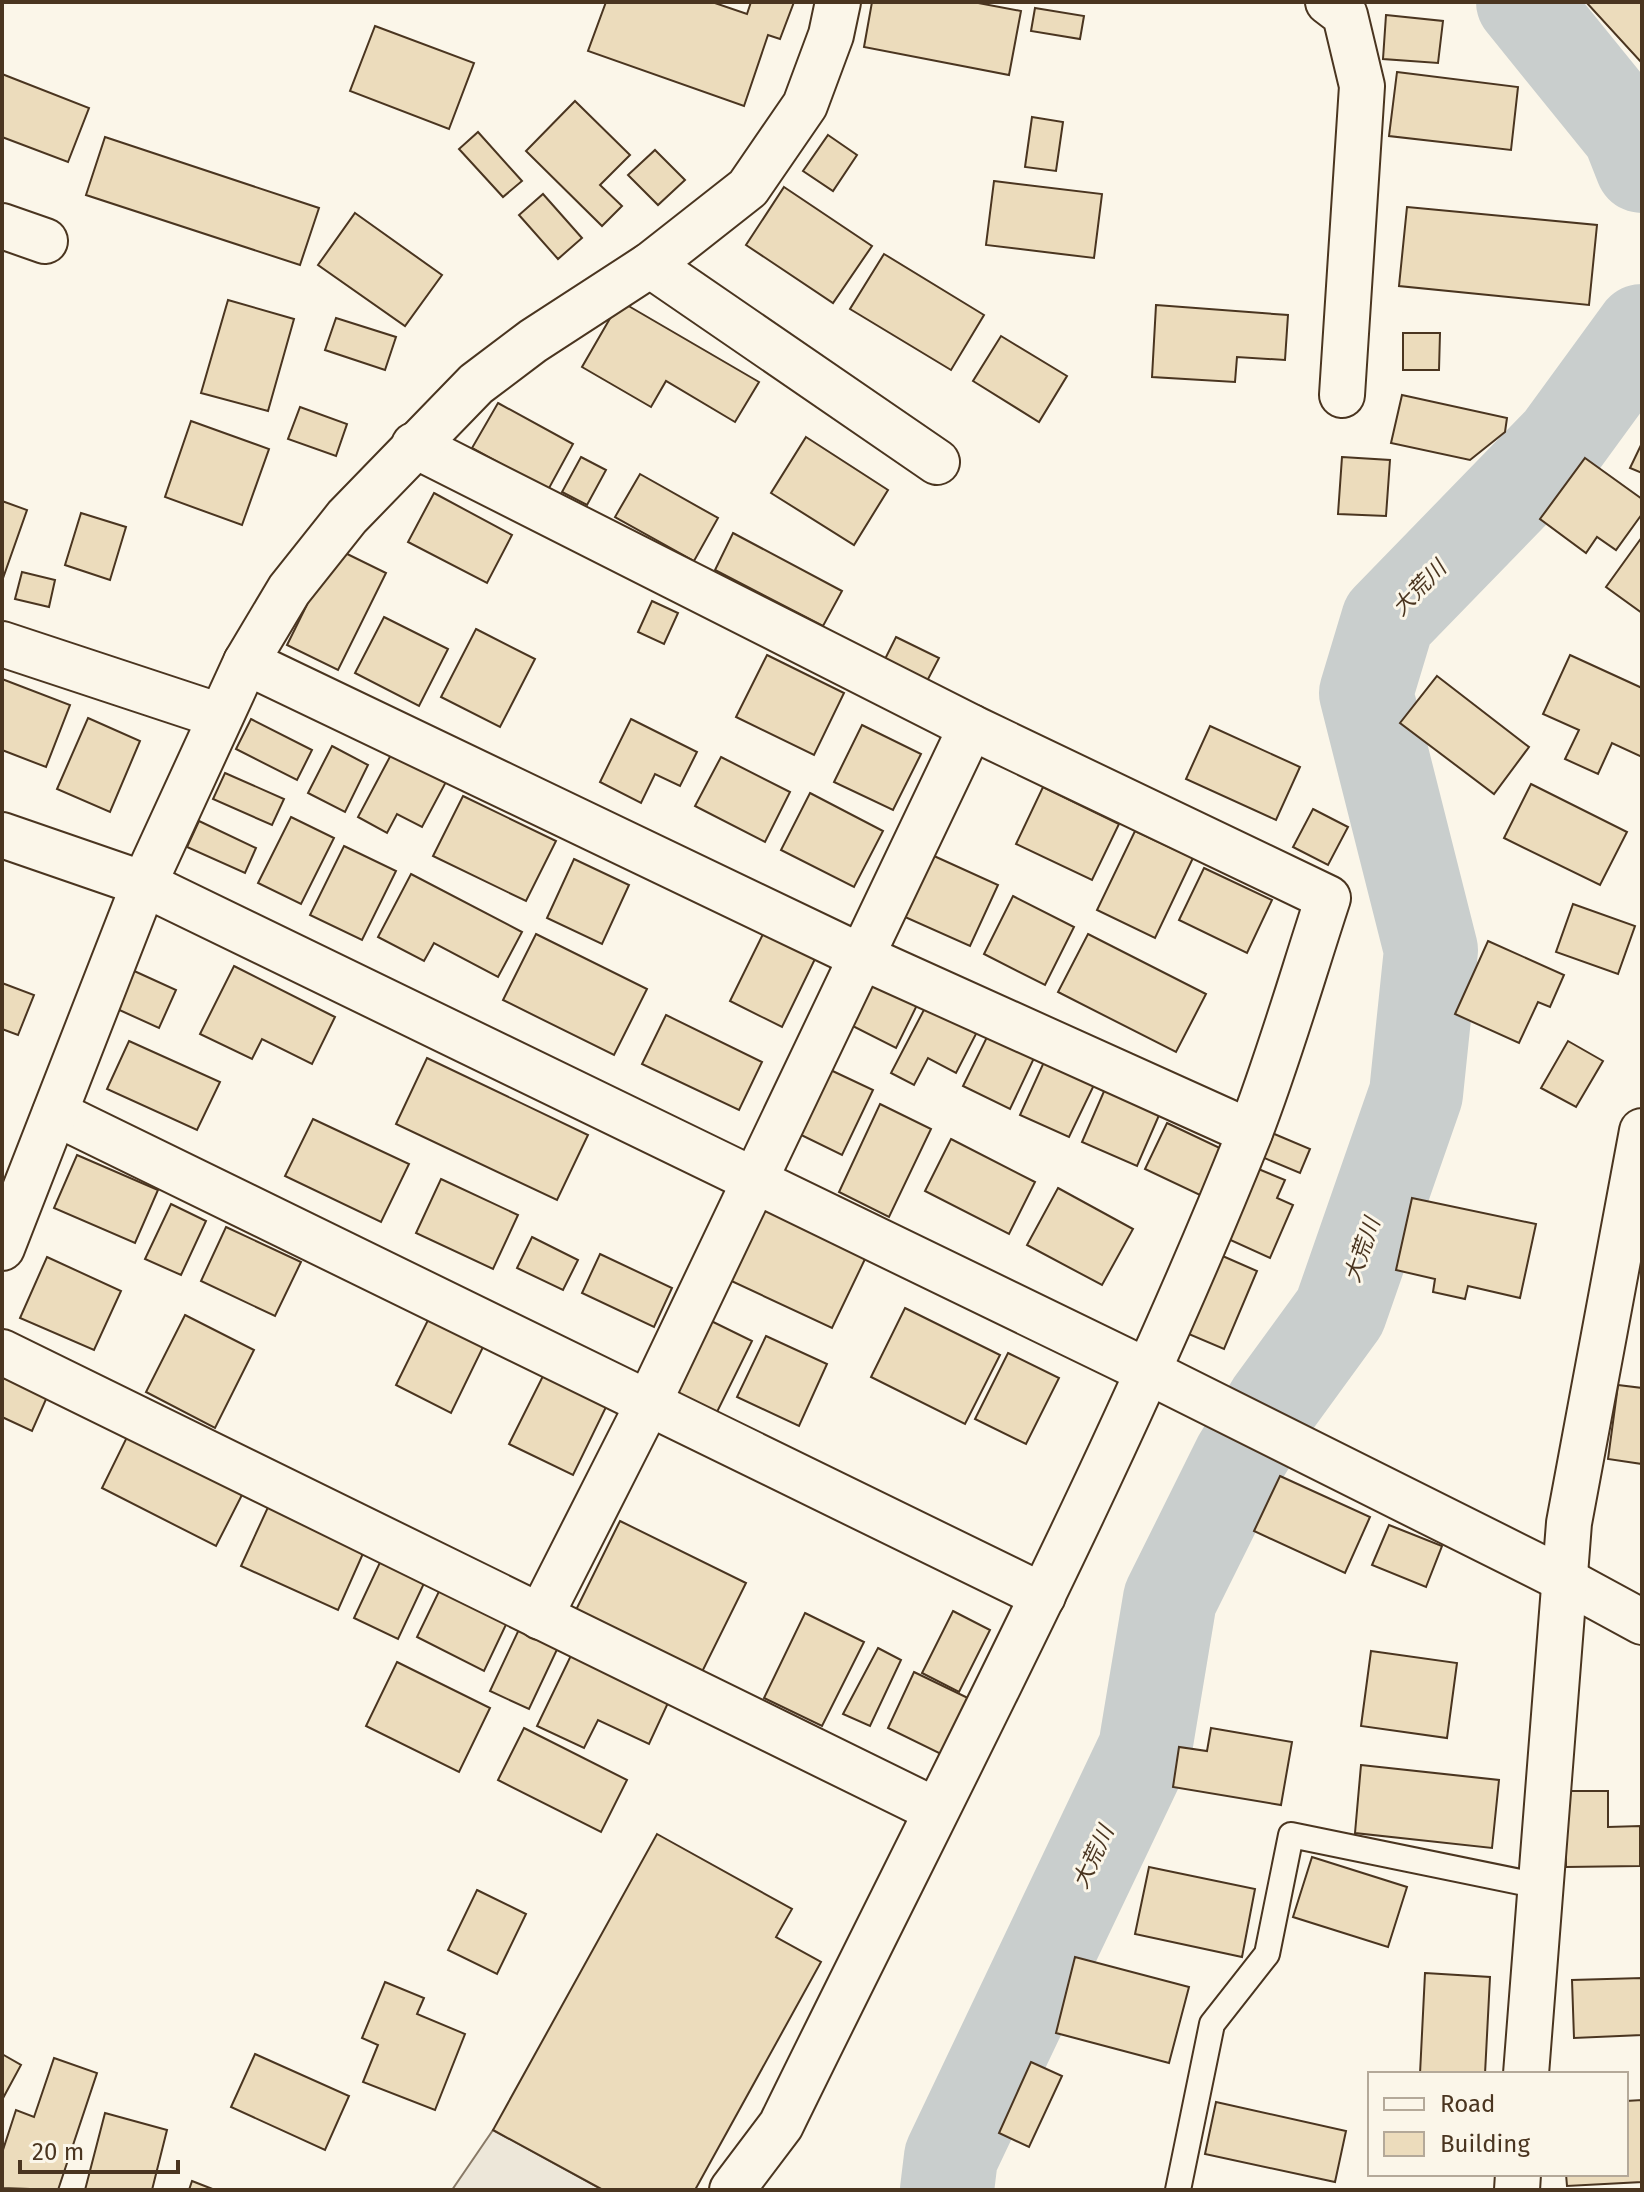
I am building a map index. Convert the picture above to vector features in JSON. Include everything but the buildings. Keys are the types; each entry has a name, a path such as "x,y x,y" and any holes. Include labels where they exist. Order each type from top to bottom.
{"street":[{"path":"2,1248 144,884 246,662 289,590 347,517 414,445 499,367 650,265 748,188 805,105 831,35 838,2"},
{"path":"1328,2 1345,15 1362,86 1342,395"},
{"path":"2,226 45,241"},
{"path":"650,265 937,462"},
{"path":"414,445 971,727 1328,898 1250,1132 1149,1372 1043,1596 781,2125 732,2190"},
{"path":"2,644 220,716"},
{"path":"246,662 860,956 1250,1132"},
{"path":"540,1617 648,1404 971,727"},
{"path":"2,835 144,884 755,1178 1149,1372 1563,1579 1642,1622"},
{"path":"55,1113 1043,1596"},
{"path":"1526,2072 1569,1523 1642,1131"},
{"path":"2,1352 935,1810"}],"lane":[{"path":"1178,2190 1212,2024 1267,1954 1291,1835 1540,1886"}],"shaded area":[{"path":"493,2130 603,2190 452,2190"}],"waterway":[{"name":"大荒川","path":"1523,2 1629,133 1642,166"},
{"name":"大荒川","path":"947,2190 951,2157 1145,1749 1170,1599 1240,1458 1273,1404 1340,1312 1416,1094 1431,950 1366,693 1388,620 1561,442 1642,331"}]}
